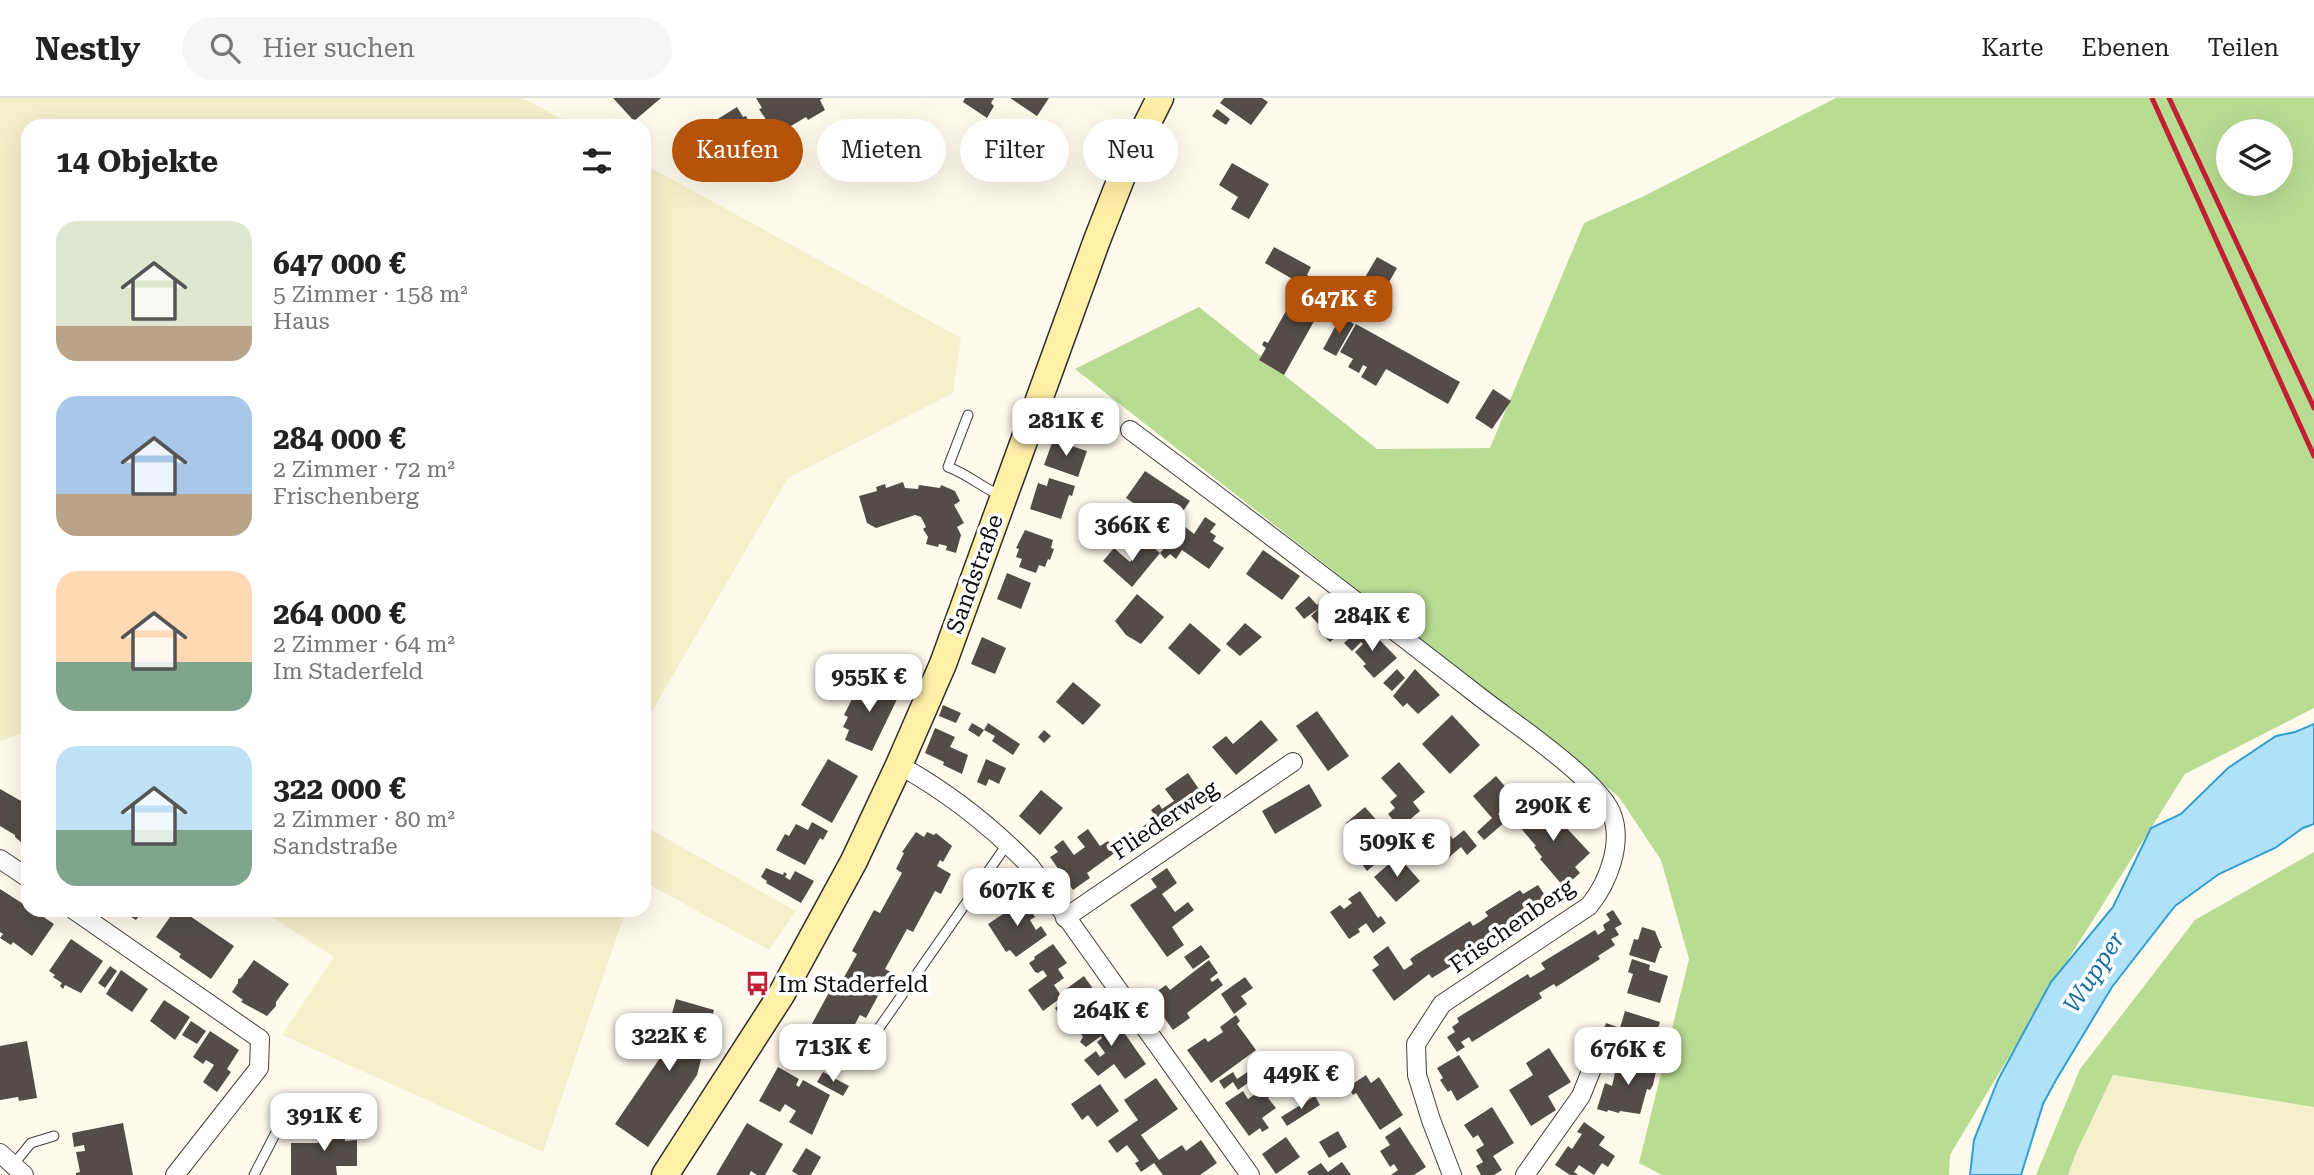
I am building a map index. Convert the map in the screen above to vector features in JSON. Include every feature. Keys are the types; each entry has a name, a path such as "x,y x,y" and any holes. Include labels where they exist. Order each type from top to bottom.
{"street":[{"name":"Sandstraße","path":"665,1175 781,995 854,862 899,765 943,664 1126,166 1160,98"},
{"name":"Frischenberg","path":"1130,430 1255,523 1592,785 1611,813 1615,838 1613,860 1605,884 1589,906 1442,1004 1416,1044 1417,1074 1452,1175"},
{"name":"Fliederweg","path":"1065,918 1293,762"},
{"path":"899,765 926,780 1008,843 1030,866 1250,1175"},
{"path":"0,859 21,873"},
{"path":"84,917 260,1039 259,1068 174,1175"},
{"path":"1525,1175 1581,1096 1593,1066"}],"lane":[{"path":"968,415 948,467 963,472 983,488 1003,497"},
{"path":"856,1061 1008,843"},
{"path":"254,1175 283,1119 334,1113"},
{"path":"12,1164 31,1143 54,1136"}],"shaded area":[{"path":"0,98 523,98 561,119 21,119 21,734 0,741"},
{"path":"651,168 672,179 672,182 677,182 961,338 953,393 788,478 652,711"},
{"path":"651,830 796,911 769,950 651,886"},
{"path":"272,917 624,917 543,1152 282,1035 334,957"},
{"path":"2113,1075 2314,1107 2314,1175 2068,1175"}],"green space":[{"path":"1836,98 2314,98 2314,708 2185,774 2047,993 1950,1155 1949,1175 1662,1175 1639,1163 1689,959 1661,860 1619,797 1075,369 1199,307 1377,449 1490,448 1584,223 1646,195"},
{"path":"2314,852 2314,1107 2113,1075 2068,1175 2036,1175 2080,1069 2195,920"}],"water":[{"name":"Wupper","path":"2314,724 2314,824 2303,828 2275,848 2219,874 2175,906 2112,987 2056,1080 2043,1104 2021,1175 1970,1175 1974,1140 1998,1080 2051,982 2113,907 2151,828 2181,814 2228,768 2276,736"}],"building":[{"path":"613,98 661,98 636,119 632,119"},
{"path":"756,98 823,98 820,100 825,110 808,120 806,117 766,119 759,109 762,108"},
{"path":"965,98 994,98 991,103 994,106 987,118 963,102"},
{"path":"1010,98 1049,98 1037,116"},
{"path":"1224,98 1262,98 1268,102 1251,125 1220,103"},
{"path":"737,107 743,117 746,116 748,119 718,119"},
{"path":"1217,109 1230,119 1226,125 1212,116"},
{"path":"1232,163 1269,184 1249,219 1231,209 1238,197 1219,185"},
{"path":"1274,247 1311,267 1307,275 1332,289 1284,375 1259,360 1266,348 1262,345 1264,341 1268,343 1301,284 1265,263"},
{"path":"1377,257 1397,268 1384,291 1364,279"},
{"path":"1341,316 1354,324 1336,356 1323,349"},
{"path":"1356,324 1460,382 1448,404 1386,369 1376,386 1361,377 1367,367 1363,365 1359,373 1348,367 1353,359 1340,352"},
{"path":"1493,389 1511,401 1492,429 1475,418"},
{"path":"1053,440 1087,451 1078,477 1044,465"},
{"path":"1145,471 1190,501 1171,528 1126,498"},
{"path":"1049,478 1075,486 1061,519 1030,509 1038,483 1047,486"},
{"path":"903,482 905,488 918,489 919,485 940,488 941,485 955,491 960,501 954,505 964,523 957,527 961,535 956,553 946,550 947,546 926,544 928,537 921,517 915,515 876,528 867,523 859,496 877,491 876,487 885,484 886,488"},
{"path":"1205,517 1216,524 1210,532 1216,536 1213,541 1224,548 1209,569 1182,550 1176,559 1170,554 1165,559 1160,553 1184,526 1194,534"},
{"path":"1025,530 1053,540 1051,548 1054,549 1050,560 1048,559 1045,567 1039,565 1036,573 1019,567 1022,559 1016,557 1019,549 1016,548"},
{"path":"1147,542 1160,553 1132,587 1103,561 1114,548 1130,562"},
{"path":"1263,550 1300,576 1282,600 1246,574"},
{"path":"1007,573 1031,583 1021,609 997,599"},
{"path":"1137,594 1164,617 1141,644 1126,635 1115,621"},
{"path":"1309,596 1317,605 1327,596 1352,622 1330,642 1319,631 1322,628 1311,616 1319,608 1304,619 1295,608"},
{"path":"1190,623 1221,650 1199,675 1168,648"},
{"path":"1245,623 1262,637 1240,656 1226,644"},
{"path":"1357,631 1365,638 1372,632 1397,658 1374,678 1355,652 1363,644 1361,642 1352,651 1344,643"},
{"path":"982,637 1006,648 995,674 971,664"},
{"path":"1397,669 1405,678 1392,691 1383,683"},
{"path":"1415,669 1440,695 1418,714 1407,703 1403,707 1393,696"},
{"path":"873,679 900,693 872,751 845,740 849,730 843,727 848,717 844,715 854,695 858,696 863,686 869,689"},
{"path":"1073,682 1101,705 1083,725 1056,702"},
{"path":"943,705 961,713 956,723 939,716"},
{"path":"1317,711 1349,756 1328,771 1296,726"},
{"path":"1452,715 1480,745 1450,774 1422,744"},
{"path":"1261,720 1278,740 1236,775 1212,747 1226,736 1233,744"},
{"path":"972,723 984,730 979,737 968,730"},
{"path":"988,723 1020,744 1013,755 992,741 995,736 984,730"},
{"path":"935,728 955,737 950,747 968,755 962,774 925,753"},
{"path":"1044,730 1051,736 1044,743 1038,737"},
{"path":"828,759 858,776 832,823 801,805"},
{"path":"986,759 1006,768 999,784 989,779 986,786 977,782"},
{"path":"1399,762 1425,792 1413,802 1420,811 1407,822 1394,821 1388,814 1395,808 1390,802 1397,796 1381,778"},
{"path":"1188,773 1205,798 1172,823 1169,819 1162,824 1165,827 1131,851 1123,841 1156,817 1151,810 1159,804 1162,809 1174,801 1165,789"},
{"path":"1496,776 1509,791 1506,793 1513,801 1498,814 1505,822 1484,840 1477,832 1492,818 1473,796"},
{"path":"1309,784 1322,806 1275,834 1262,811"},
{"path":"0,789 21,801 21,842 0,826"},
{"path":"1041,790 1063,808 1040,835 1019,816"},
{"path":"1528,803 1538,814 1547,807 1590,853 1575,867 1580,873 1564,887 1540,859 1542,857 1534,847 1536,846 1519,826 1522,824 1514,815"},
{"path":"1365,807 1392,838 1375,853 1380,860 1367,871 1351,849 1361,840 1346,823"},
{"path":"812,822 828,831 823,840 820,838 805,865 776,850 785,834 789,836 796,824 808,830"},
{"path":"1440,823 1453,839 1464,830 1477,846 1467,855 1461,847 1441,864 1421,840"},
{"path":"1088,829 1100,846 1108,841 1116,852 1087,873 1090,878 1073,890 1050,857 1058,852 1054,847 1063,840 1074,855 1085,847 1077,837"},
{"path":"916,832 924,837 927,832 934,835 936,833 952,846 943,862 940,860 937,866 951,874 941,894 935,891 913,932 907,929 885,969 891,972 866,1018 860,1015 834,1062 801,1044 833,985 838,988 857,954 852,951 874,910 880,913 902,873 896,869 904,853 902,852"},
{"path":"1398,856 1420,881 1396,902 1374,877"},
{"path":"766,868 783,875 784,872 787,874 785,877 790,880 795,871 814,881 801,903 766,883 761,877"},
{"path":"1167,868 1177,883 1162,894 1175,912 1188,902 1194,910 1172,927 1184,945 1167,957 1130,905 1157,887 1151,879"},
{"path":"1538,885 1548,900 1533,910 1535,913 1500,935 1498,932 1483,941 1485,945 1432,978 1429,974 1394,1001 1372,970 1379,965 1373,957 1388,946 1404,970 1413,964 1410,959 1417,954 1470,921 1473,926 1488,916 1485,912 1520,890 1523,894"},
{"path":"0,889 21,902 21,917 44,917 54,924 32,956 13,942 11,945 0,938 3,934 0,932"},
{"path":"1006,889 1012,897 1000,905 997,900"},
{"path":"1360,891 1378,918 1381,916 1386,923 1373,933 1366,923 1358,929 1360,932 1349,939 1330,912 1340,905 1344,909 1352,903 1348,899"},
{"path":"1021,896 1035,917 1030,920 1036,930 1041,926 1047,935 1016,957 1010,950 1006,952 988,924 1006,912 1003,909"},
{"path":"1613,910 1622,924 1615,928 1619,935 1611,939 1615,945 1598,956 1600,959 1556,987 1554,984 1539,993 1542,998 1472,1042 1469,1037 1461,1042 1465,1047 1457,1052 1447,1037 1455,1032 1452,1027 1459,1022 1457,1018 1528,974 1530,978 1545,969 1541,963 1595,930 1598,935 1605,930 1603,925 1610,920 1606,914"},
{"path":"170,917 191,917 234,946 211,979 156,937"},
{"path":"1642,927 1655,931 1662,948 1655,963 1629,955 1634,939 1638,940"},
{"path":"71,939 103,961 81,993 65,985 63,989 60,986 62,983 49,971"},
{"path":"1053,944 1067,963 1058,969 1064,978 1054,985 1062,997 1043,1011 1028,990 1047,976 1043,970 1035,972 1029,963"},
{"path":"1201,945 1210,957 1193,969 1184,957"},
{"path":"1632,959 1650,965 1649,970 1668,976 1660,1003 1627,993 1633,974 1628,972"},
{"path":"254,960 289,984 267,1016 241,1002 243,1000 232,992 238,979"},
{"path":"1209,960 1218,973 1210,979 1212,982 1218,978 1223,985 1187,1013 1190,1018 1173,1030 1149,997 1166,985 1170,990"},
{"path":"110,966 117,971 105,988 98,983"},
{"path":"121,970 148,989 132,1012 106,994"},
{"path":"1084,976 1098,996 1064,1021 1055,1008 1072,996 1066,989"},
{"path":"1245,977 1253,988 1241,996 1247,1004 1234,1014 1221,994"},
{"path":"676,999 714,1010 697,1075 648,1147 615,1124 660,1058"},
{"path":"164,1000 190,1017 175,1040 150,1021"},
{"path":"1109,1011 1146,1064 1125,1079 1114,1064 1098,1076 1084,1060 1096,1051 1100,1057 1105,1053 1097,1042 1101,1036 1086,1047 1080,1042 1083,1037 1080,1032"},
{"path":"1625,1011 1660,1022 1652,1047 1623,1039 1620,1047 1605,1043 1600,1059 1591,1057 1596,1040 1600,1041 1606,1023 1620,1028"},
{"path":"1236,1015 1240,1021 1237,1024 1256,1050 1211,1083 1187,1050 1205,1038 1208,1042 1223,1032 1220,1027"},
{"path":"191,1021 206,1031 197,1044 182,1035"},
{"path":"210,1031 239,1050 227,1069 231,1072 217,1092 203,1082 214,1065 206,1060 203,1064 193,1057"},
{"path":"27,1041 37,1098 0,1100 0,1046"},
{"path":"1549,1048 1571,1082 1548,1096 1556,1110 1531,1126 1509,1090 1533,1075 1526,1063"},
{"path":"1459,1055 1479,1087 1457,1101 1451,1090 1448,1092 1440,1080 1443,1078 1437,1068"},
{"path":"1619,1056 1657,1067 1653,1085 1650,1090 1647,1089 1640,1114 1597,1109 1605,1083 1612,1086"},
{"path":"1292,1066 1299,1076 1268,1098 1276,1108 1262,1118 1269,1128 1262,1132 1260,1128 1249,1136 1225,1103 1243,1091 1248,1099 1258,1092 1253,1085 1278,1067 1282,1072"},
{"path":"778,1067 799,1079 796,1085 799,1087 803,1080 830,1095 812,1135 789,1122 796,1111 785,1104 780,1112 759,1101"},
{"path":"1249,1071 1253,1076 1250,1077 1252,1080 1238,1090 1233,1082 1224,1089 1219,1081 1233,1072 1237,1079"},
{"path":"823,1072 849,1086 843,1096 817,1082"},
{"path":"1366,1075 1371,1083 1379,1077 1403,1115 1380,1130 1356,1093 1353,1095 1348,1087"},
{"path":"1156,1078 1178,1109 1141,1135 1159,1160 1182,1145 1186,1151 1201,1140 1217,1163 1200,1175 1163,1175 1154,1163 1141,1172 1135,1163 1139,1161 1127,1145 1117,1153 1108,1141 1138,1120 1124,1100"},
{"path":"1100,1084 1119,1111 1097,1127 1088,1115 1082,1120 1071,1104"},
{"path":"1315,1096 1320,1105 1287,1126 1281,1117"},
{"path":"1492,1107 1514,1143 1493,1156 1502,1170 1494,1175 1481,1175 1476,1166 1483,1162 1476,1150 1484,1145 1478,1135 1473,1138 1464,1125"},
{"path":"318,1118 326,1118 326,1130 345,1130 345,1141 357,1140 357,1166 336,1166 337,1175 291,1175 291,1143 318,1143"},
{"path":"1584,1122 1605,1137 1599,1145 1615,1156 1608,1167 1602,1163 1594,1175 1579,1165 1574,1172 1578,1175 1570,1175 1555,1165 1568,1146 1572,1149 1582,1134 1577,1132"},
{"path":"123,1123 133,1175 76,1175 80,1172 76,1152 85,1151 84,1145 74,1147 72,1133"},
{"path":"747,1123 783,1144 765,1175 757,1175 751,1171 749,1175 716,1175"},
{"path":"1400,1127 1426,1167 1414,1175 1391,1175 1398,1170 1394,1164 1390,1167 1380,1151 1390,1145 1385,1137"},
{"path":"1338,1131 1347,1147 1329,1158 1319,1142"},
{"path":"1286,1137 1300,1157 1276,1174 1262,1154"},
{"path":"806,1148 821,1157 811,1175 798,1175 792,1171"},
{"path":"1342,1162 1351,1175 1309,1175 1307,1172 1321,1163 1328,1172"}],"railway":[{"path":"2152,98 2314,456"},
{"path":"2169,98 2314,408"}],"place":[{"name":"Im Staderfeld","path":"758,984"}]}
